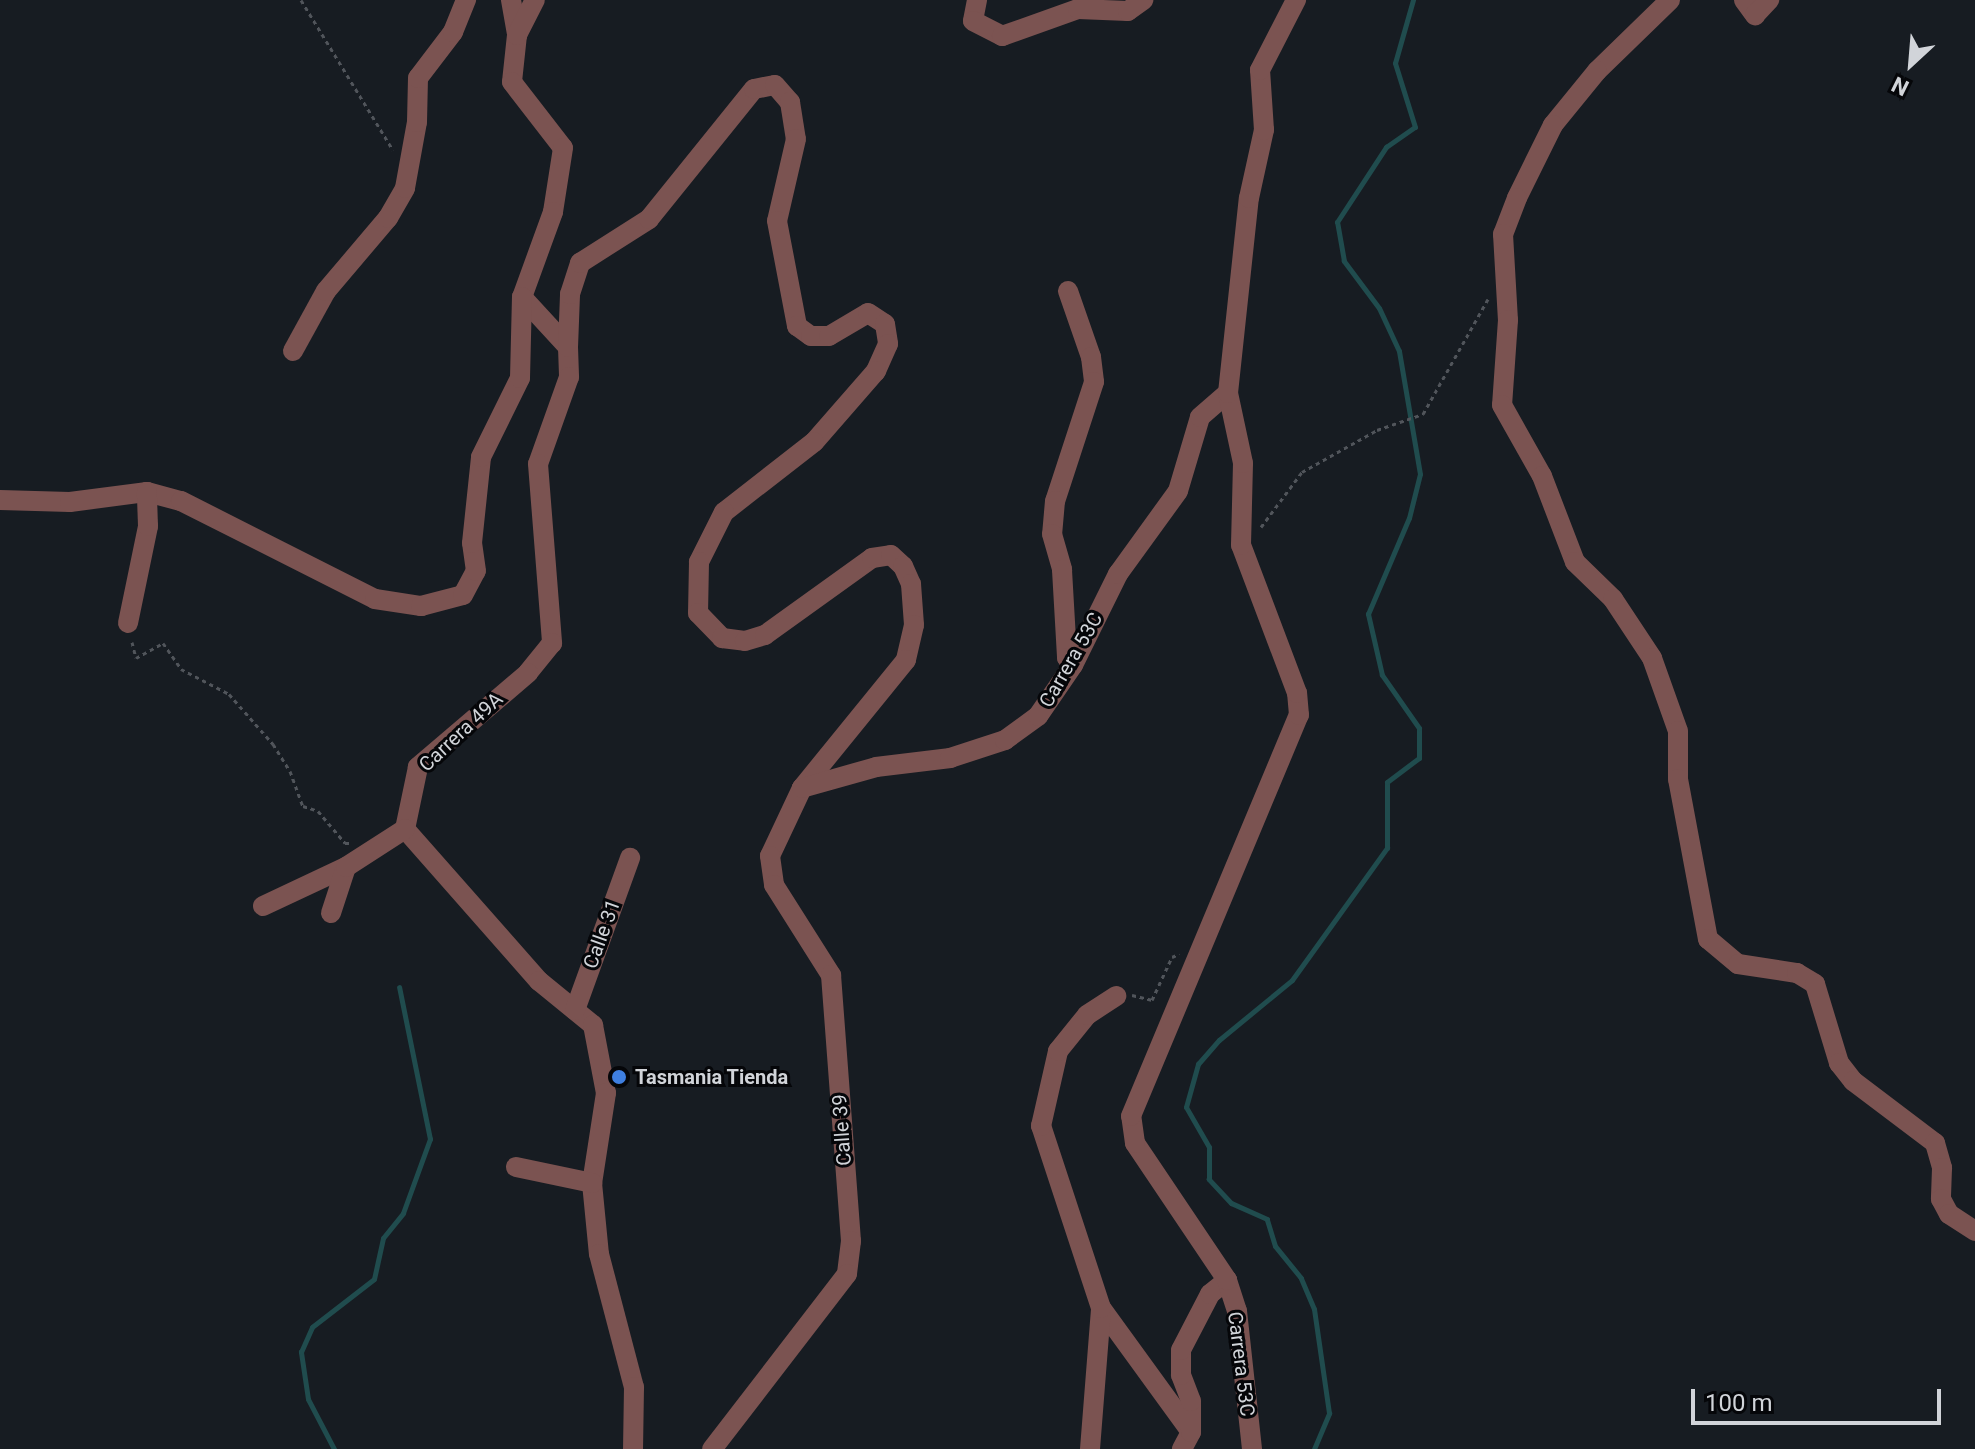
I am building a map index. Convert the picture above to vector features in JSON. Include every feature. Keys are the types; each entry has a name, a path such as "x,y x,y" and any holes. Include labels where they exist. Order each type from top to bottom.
{"street":[{"path":"293,351 326,291 388,218 405,188 417,122 418,78 453,32 466,0"},
{"path":"0,500 70,502 147,492 181,501 375,599 421,606 463,595 476,571 472,543 481,457 520,378 522,297 553,212 563,148 512,82 517,35 511,0"},
{"path":"517,35 535,0"},
{"path":"977,0 973,21 1002,36 1078,9 1128,11 1143,0"},
{"path":"1241,545 1243,463 1228,393 1249,198 1264,130 1260,70 1296,0"},
{"path":"1670,0 1597,71 1553,125 1503,234 1508,320 1502,405 1542,476 1575,562 1613,599 1652,658 1678,731 1678,779 1708,939 1738,964 1797,973 1815,984 1839,1063 1853,1081 1935,1143 1942,1168 1941,1199 1949,1214 1975,1231"},
{"path":"1744,0 1755,15 1769,0"},
{"name":"Calle 39","path":"568,347 570,294 580,263 649,219 754,89 775,85 790,102 796,139 777,221 797,326 811,336 829,336 868,313 885,324 888,344 876,371 814,442 724,512 699,562 698,613 722,638 745,641 765,635 872,558 891,555 903,566 911,584 914,625 906,660 802,788 770,856 774,885 831,975 851,1241 847,1274 712,1449"},
{"path":"1068,291 1091,357 1094,382 1055,501 1053,523 1062,570 1067,658 1073,665"},
{"path":"522,297 568,347"},
{"name":"Carrera 49A","path":"405,829 418,767 528,673 552,643 538,464 569,377 568,347"},
{"name":"Carrera 53C","path":"802,788 876,767 950,758 1005,740 1038,716 1073,665 1118,574 1178,491 1200,417 1228,393"},
{"path":"128,623 148,526 147,492"},
{"name":"Carrera 53C","path":"1241,545 1297,693 1299,715 1131,1116 1135,1143 1227,1280 1237,1311 1252,1449"},
{"path":"263,906 346,867 405,829 539,981 593,1025 606,1093 592,1183 599,1254 634,1387 633,1449"},
{"name":"Calle 31","path":"575,1010 630,858"},
{"path":"331,913 346,867"},
{"path":"1116,996 1087,1015 1058,1051 1041,1126 1101,1308 1186,1440"},
{"path":"516,1167 592,1183"},
{"path":"1186,1440 1191,1401 1181,1375 1181,1350 1210,1294 1227,1280"},
{"path":"1090,1449 1101,1308"}],"path":[{"path":"301,0 392,149 405,188"},
{"path":"1241,545 1255,537 1302,472 1377,430 1423,414 1503,272"},
{"path":"128,623 136,658 163,643 181,669 229,694 273,744 290,771 303,806 318,811 345,843 384,843"},
{"path":"1116,996 1152,1000 1172,957 1200,946"}],"waterway":[{"path":"1314,1449 1329,1413 1314,1309 1301,1278 1275,1246 1267,1219 1231,1203 1209,1179 1209,1147 1186,1107 1198,1064 1219,1040 1292,980 1387,848 1387,782 1419,758 1419,728 1382,675 1368,614 1409,518 1420,474 1399,351 1379,308 1344,261 1337,222 1386,147 1415,127 1395,63 1413,0"},
{"path":"334,1449 308,1399 301,1352 312,1327 374,1279 383,1238 403,1213 430,1139 399,987"}],"place":[{"name":"Tasmania Tienda","path":"619,1077"}]}
